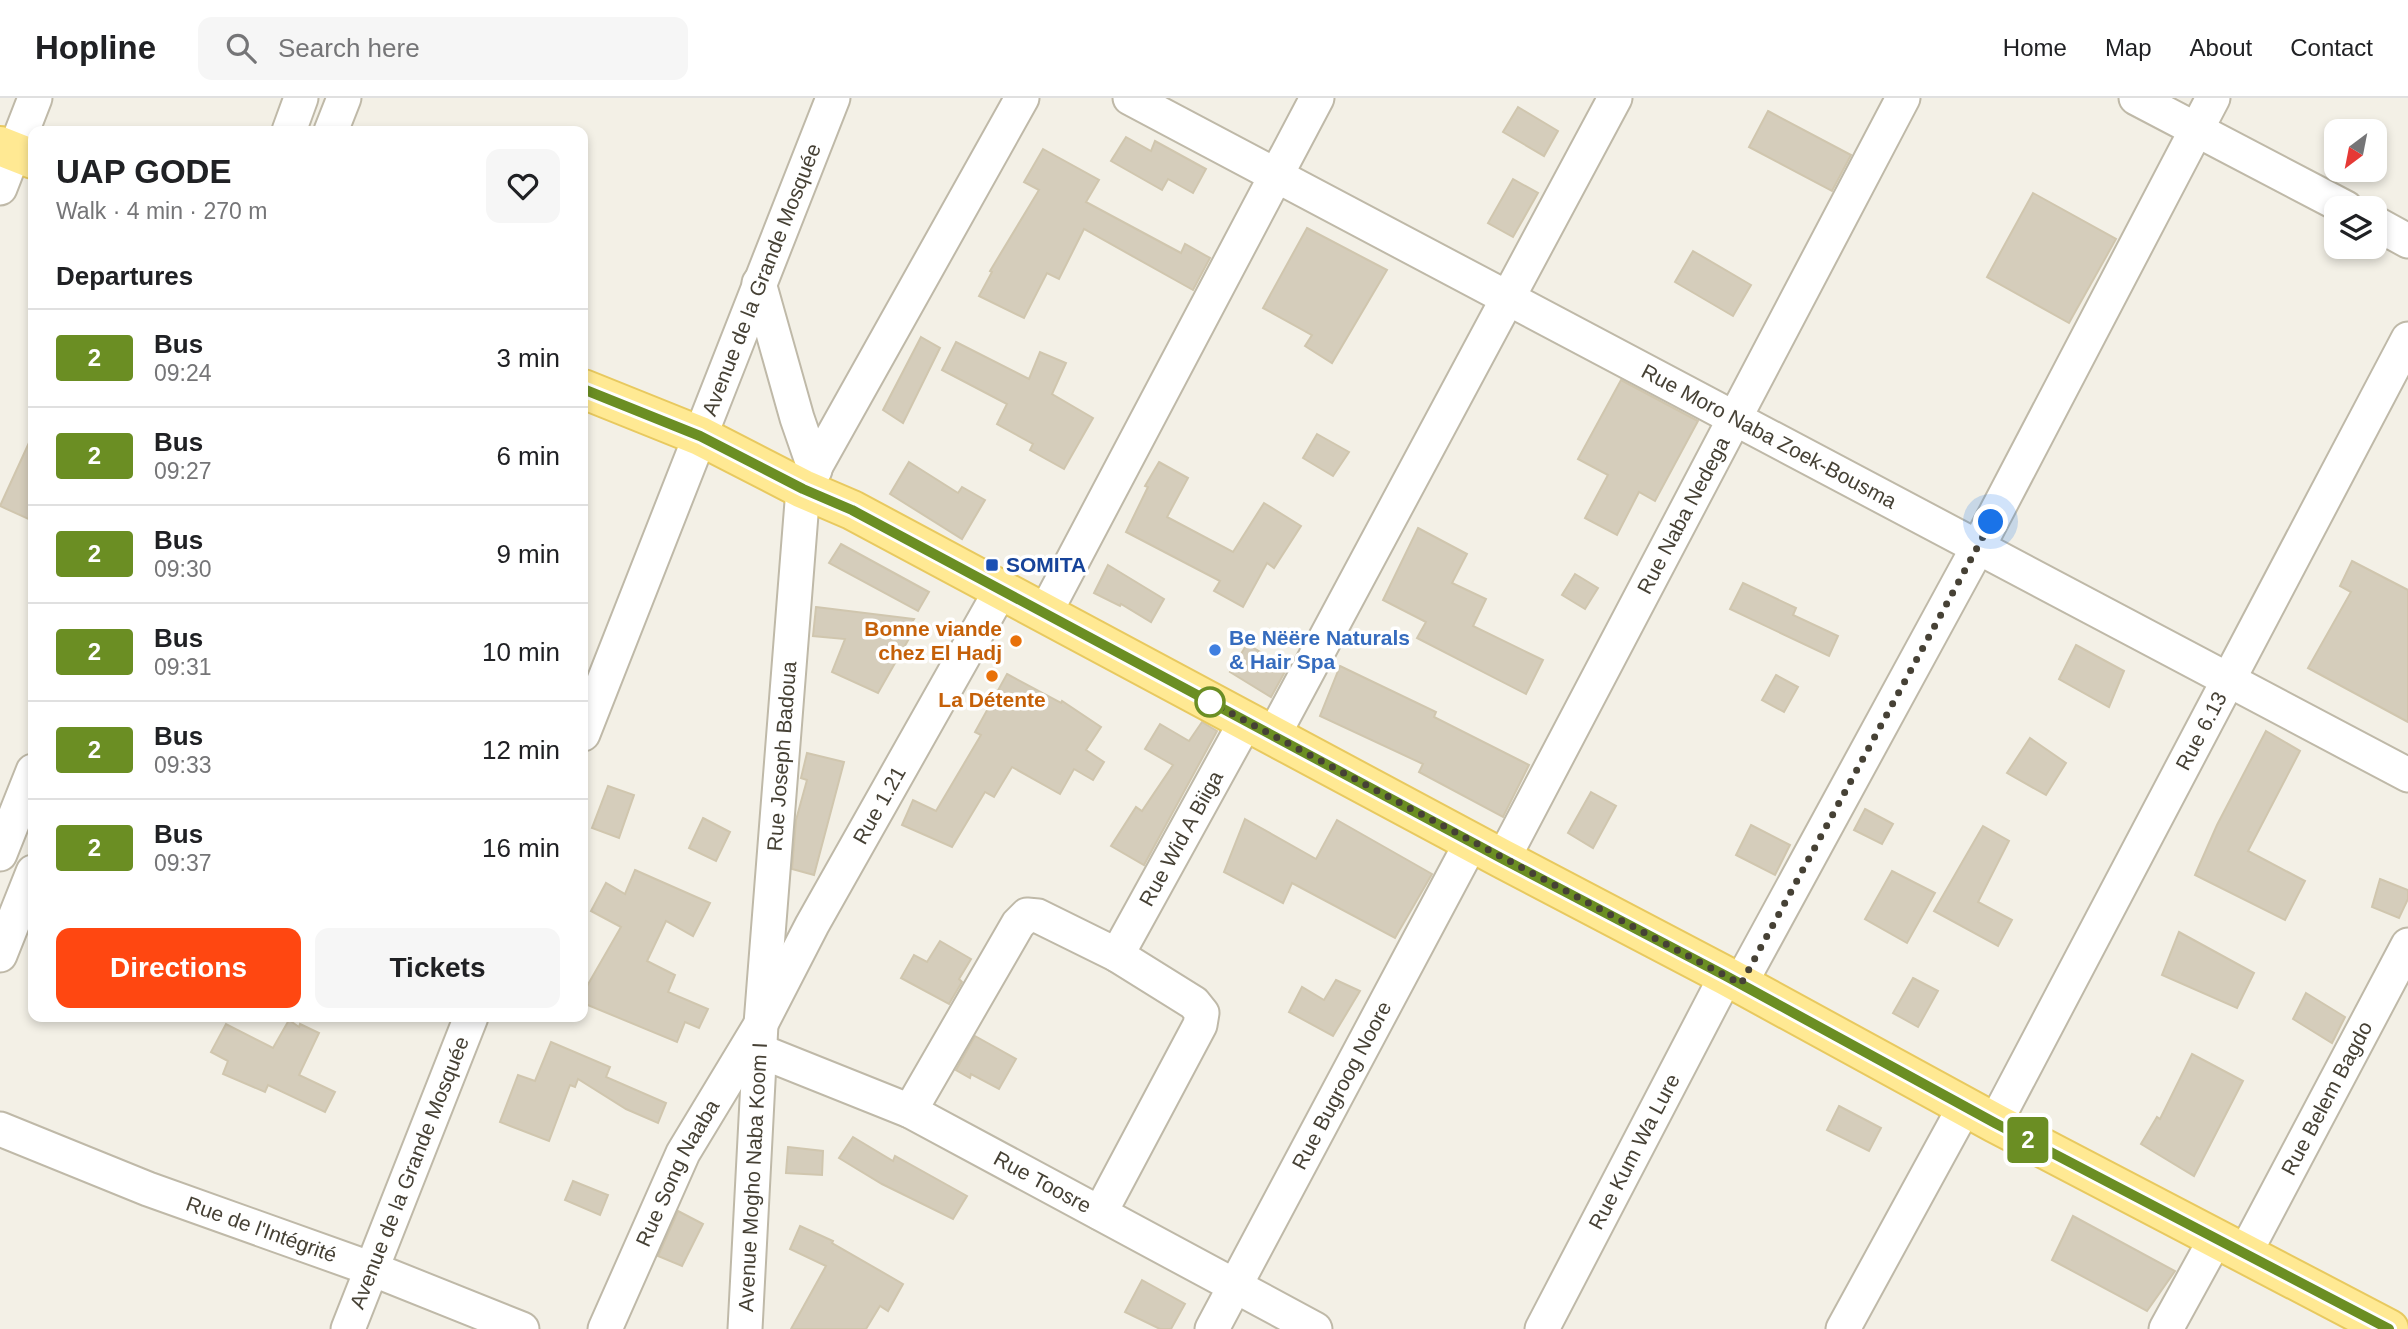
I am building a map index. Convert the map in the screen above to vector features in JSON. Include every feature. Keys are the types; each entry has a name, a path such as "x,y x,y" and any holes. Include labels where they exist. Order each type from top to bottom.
{"main road":[{"path":"588,391 809,479 852,510 1733,980 1980,1115 2389,1329"}],"street":[{"path":"0,188 35,98"},
{"path":"291,126 301,98"},
{"path":"333,126 344,98"},
{"name":"Avenue de la Grande Mosquée","path":"588,720 833,98"},
{"path":"809,479 1022,98"},
{"name":"Rue Moro Naba Zoek-Bousma","path":"1130,98 2408,775"},
{"path":"1045,613 1317,98"},
{"name":"Rue Wid A Biiga","path":"1117,955 1260,729 1507,298 1615,98"},
{"name":"Rue Naba Nedega","path":"1487,851 1734,418 1903,98"},
{"path":"2136,98 2324,197"},
{"name":"Rue Kum Wa Lure","path":"1542,1329 1733,980 1978,547 2213,98"},
{"path":"2387,230 2408,241"},
{"path":"760,283 797,418 809,479"},
{"name":"Rue 6.13","path":"1980,1115 2229,680 2408,339"},
{"name":"Rue Joseph Badoua","path":"761,1037 809,479"},
{"name":"Rue 1.21","path":"761,1037 811,925 1001,590"},
{"path":"0,854 28,784"},
{"name":"Rue Bugroog Noore","path":"1212,1329 1487,851"},
{"path":"0,955 28,885"},
{"path":"910,1111 1018,924 1027,915 1038,916 1117,955 1194,1003 1202,1013 1200,1024 1100,1213"},
{"name":"Rue Belem Bagdo","path":"2166,1329 2231,1245 2408,945"},
{"name":"Avenue de la Grande Mosquée","path":"348,1329 469,1022"},
{"name":"Rue Toosre","path":"761,1037 910,1111 1315,1329"},
{"name":"Rue Song Naaba","path":"605,1329 683,1153 761,1037"},
{"name":"Avenue Mogho Naba Koom I","path":"745,1329 761,1037"},
{"path":"1843,1329 1980,1115"},
{"name":"Rue de l'Intégrité","path":"0,1129 148,1189 372,1269 522,1329"}],"building":[{"path":"1518,107 1558,131 1544,156 1503,132"},
{"path":"1768,111 1851,155 1832,191 1749,147"},
{"path":"1126,137 1151,151 1155,141 1206,169 1193,193 1168,179 1162,190 1111,161"},
{"path":"1043,149 1099,180 1086,202 1181,253 1185,244 1210,258 1193,290 1084,229 1059,279 1047,273 1024,318 979,296 992,272 990,271 1039,190 1024,182"},
{"path":"1513,179 1538,193 1513,237 1488,223"},
{"path":"2033,193 2116,239 2069,323 1987,277"},
{"path":"1307,228 1387,270 1332,363 1305,346 1312,335 1263,308"},
{"path":"1693,251 1751,285 1733,316 1675,282"},
{"path":"921,337 940,348 903,423 883,410"},
{"path":"956,342 1029,379 1040,352 1066,363 1052,394 1093,418 1064,469 1030,450 1033,444 997,424 1007,404 942,370"},
{"path":"1621,380 1698,421 1655,501 1639,492 1617,535 1585,518 1608,475 1578,459"},
{"path":"1317,434 1349,452 1333,476 1303,458"},
{"path":"28,445 28,519 0,506"},
{"path":"909,462 958,493 962,487 985,500 962,539 890,494"},
{"path":"1159,462 1188,478 1167,517 1233,552 1264,503 1301,526 1274,568 1267,563 1243,607 1214,591 1220,581 1126,532 1148,487 1145,486"},
{"path":"1418,528 1467,554 1452,583 1486,599 1473,626 1543,660 1526,694 1417,638 1426,622 1383,600"},
{"path":"841,544 929,592 918,611 829,563"},
{"path":"2352,561 2408,590 2408,722 2308,668 2351,592 2340,586"},
{"path":"1108,565 1164,599 1151,622 1121,604 1120,606 1094,593"},
{"path":"1575,574 1598,588 1585,609 1562,595"},
{"path":"1743,583 1796,608 1793,615 1838,636 1829,656 1730,609"},
{"path":"816,607 914,619 906,632 911,635 878,693 832,672 845,639 813,636"},
{"path":"1247,644 1287,668 1271,697 1230,672"},
{"path":"2076,645 2124,671 2109,707 2059,679"},
{"path":"1340,666 1436,712 1434,717 1529,765 1503,817 1419,772 1423,764 1320,716"},
{"path":"1007,674 1061,703 1062,701 1101,727 1086,750 1104,762 1093,780 1074,769 1060,794 1012,767 994,797 985,792 952,847 902,825 913,800 936,811 981,735 975,732"},
{"path":"1776,675 1798,687 1784,712 1762,700"},
{"path":"1202,722 1217,731 1144,865 1111,846 1136,807 1142,811 1173,765 1145,749 1160,724 1189,741"},
{"path":"2266,731 2300,751 2248,851 2305,881 2285,920 2195,875 2217,825"},
{"path":"2030,738 2066,763 2046,795 2007,773"},
{"path":"807,753 844,762 814,875 792,869 796,820 807,780 801,778"},
{"path":"608,786 634,795 619,838 592,828"},
{"path":"1591,792 1616,806 1593,848 1568,833"},
{"path":"1865,809 1893,824 1882,844 1854,830"},
{"path":"703,818 730,832 716,861 689,848"},
{"path":"1245,819 1316,859 1337,820 1432,874 1395,938 1292,883 1283,903 1224,872"},
{"path":"1751,825 1790,845 1775,875 1736,855"},
{"path":"1983,826 2009,841 1978,902 2012,920 1998,946 1934,911"},
{"path":"635,870 710,903 693,936 666,921 647,961 675,975 668,992 708,1009 699,1028 685,1022 677,1042 588,1005 588,984 621,927 591,911 606,883 625,894"},
{"path":"1892,871 1935,893 1907,943 1865,919"},
{"path":"2380,879 2408,890 2408,899 2399,918 2372,907"},
{"path":"2179,932 2254,973 2237,1008 2162,975"},
{"path":"940,941 971,959 949,1004 901,978 914,955 927,962"},
{"path":"1913,978 1938,991 1918,1027 1893,1013"},
{"path":"1336,980 1360,991 1333,1036 1289,1012 1302,987 1324,1000"},
{"path":"2306,993 2345,1017 2332,1043 2293,1019"},
{"path":"288,1022 299,1027 300,1024 319,1033 299,1075 335,1092 325,1112 268,1085 265,1092 223,1074 228,1061 211,1052 226,1024 273,1048"},
{"path":"975,1036 1016,1059 999,1089 971,1074 970,1078 956,1070"},
{"path":"551,1042 610,1067 606,1077 666,1103 658,1123 626,1109 578,1079 575,1087 570,1085 549,1141 500,1122 518,1075 535,1081"},
{"path":"2192,1054 2243,1081 2194,1176 2141,1144 2157,1117 2160,1119"},
{"path":"1839,1106 1881,1128 1869,1151 1827,1130"},
{"path":"853,1137 893,1161 895,1156 967,1196 953,1219 882,1184 839,1158"},
{"path":"788,1147 823,1151 822,1175 786,1173"},
{"path":"573,1181 608,1195 600,1215 565,1200"},
{"path":"678,1211 703,1224 682,1266 658,1256"},
{"path":"2073,1216 2175,1271 2147,1311 2052,1260"},
{"path":"800,1226 833,1241 832,1243 903,1284 888,1311 880,1306 866,1329 791,1329 826,1266 790,1249"},
{"path":"1142,1280 1185,1304 1171,1329 1160,1329 1125,1312"}],"bus line":[{"name":"2","path":"588,391 700,436 942,556 1995,1123 2389,1329"}],"place":[{"name":"SOMITA","path":"992,565"},
{"name":"Bonne viande chez El Hadj","path":"1016,641"},
{"name":"Be Nëëre Naturals & Hair Spa","path":"1215,650"},
{"name":"La Détente","path":"992,676"}],"route":[{"path":"1210,702 1741,984 1991,522"}]}
